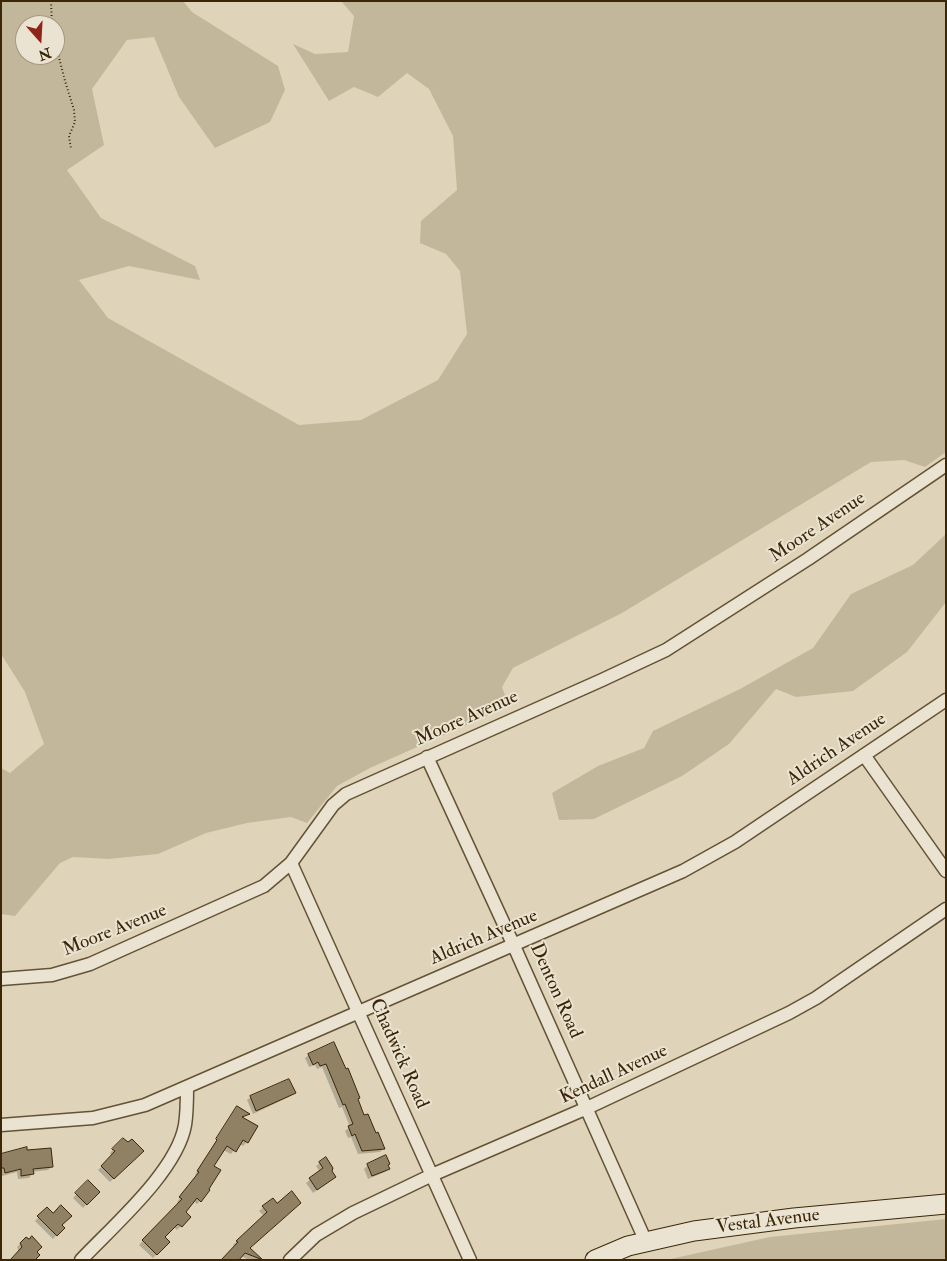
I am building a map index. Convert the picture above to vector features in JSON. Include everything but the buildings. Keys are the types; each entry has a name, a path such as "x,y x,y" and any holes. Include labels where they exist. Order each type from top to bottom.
{"street":[{"name":"Moore Avenue","path":"1,979 52,975 90,964 264,886 291,863 333,805 346,794 666,650 808,559 946,465"},
{"name":"Aldrich Avenue","path":"1,1125 93,1118 145,1105 683,871 736,842 946,700"},
{"path":"864,755 946,871"},
{"name":"Denton Road","path":"427,757 514,946 646,1242"},
{"name":"Chadwick Road","path":"291,863 470,1260"},
{"name":"Kendall Avenue","path":"290,1260 316,1235 335,1222 432,1176 587,1108 789,1013 816,998 946,909"},
{"path":"80,1260 145,1193 164,1170 179,1144 185,1126 187,1087"},
{"name":"Vestal Avenue","path":"595,1260 628,1246 694,1231 794,1218 946,1204"}],"path":[{"path":"51,1 52,15"},
{"path":"61,65 74,110 75,122 69,136 71,149"}],"shaded area":[{"path":"1,1 183,1 192,12 278,66 285,90 270,122 215,148 179,97 154,37 127,40 92,89 104,145 67,170 101,218 195,266 200,280 129,266 79,280 108,318 299,425 361,420 438,380 467,334 460,271 446,254 420,243 421,221 457,190 453,136 429,89 407,73 378,97 354,87 329,101 293,44 315,54 348,52 354,16 341,1 946,1 946,452 925,467 904,460 871,462 622,613 513,668 502,687 509,706 370,768 337,786 307,823 291,817 247,823 206,833 158,854 108,859 73,857 60,863 15,916 1,914 1,768 10,773 44,744 25,692 1,654"},
{"path":"946,534 946,602 907,652 853,691 796,697 776,689 729,744 682,776 594,819 559,820 552,793 598,766 644,748 653,731 742,688 813,648 851,594 913,565"},
{"path":"946,1219 946,1260 666,1260 770,1237"}]}
